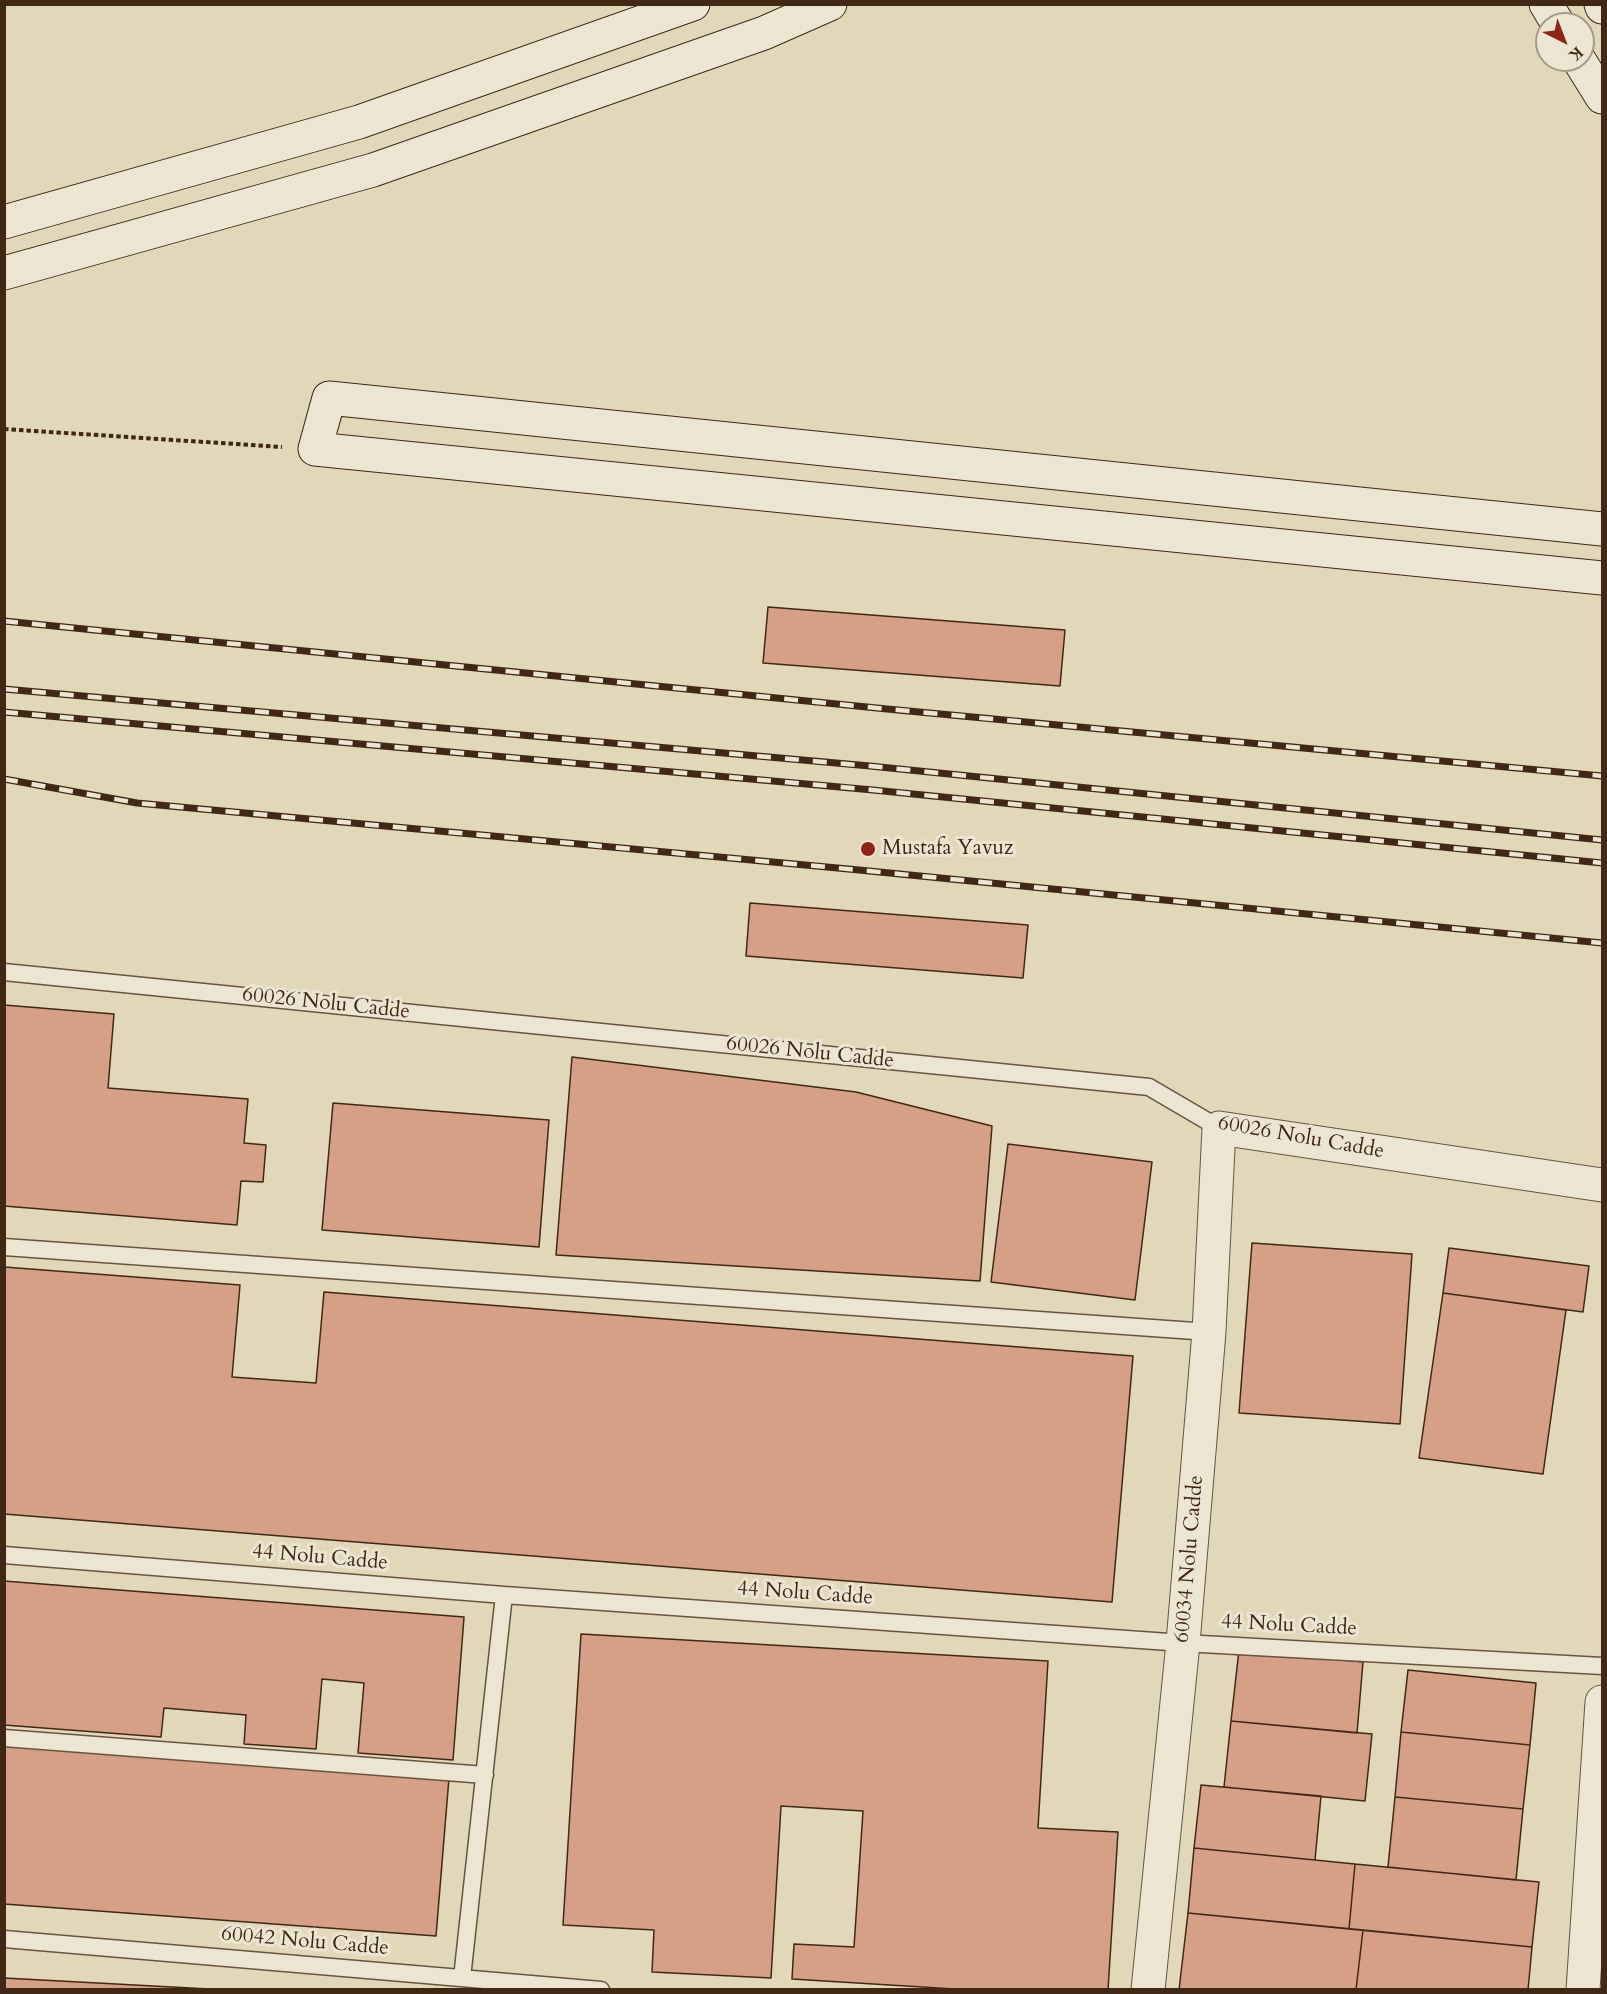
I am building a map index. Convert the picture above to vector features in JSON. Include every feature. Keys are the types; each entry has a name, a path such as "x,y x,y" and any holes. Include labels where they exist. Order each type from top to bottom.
{"street":[{"path":"4,222 359,122 693,4"},
{"path":"4,273 373,170 764,33 830,4"},
{"path":"1586,72 1602,97"},
{"path":"1602,529 329,398 315,449 1602,578"},
{"name":"60026 Nolu Cadde","path":"1219,1128 1602,1185"},
{"name":"60034 Nolu Cadde","path":"1148,1989 1183,1643 1209,1332 1219,1128"},
{"path":"1583,1989 1602,1702"}],"lane":[{"name":"60026 Nolu Cadde","path":"4,972 1149,1087 1219,1128"},
{"path":"4,1247 1209,1332"},
{"name":"44 Nolu Cadde","path":"4,1556 504,1595 1183,1643 1602,1666"},
{"path":"462,1978 504,1595"},
{"path":"4,1738 485,1775"},
{"name":"60042 Nolu Cadde","path":"4,1939 601,1989"}],"path":[{"path":"4,429 315,449"}],"building":[{"path":"768,607 1065,630 1060,686 763,663"},
{"path":"750,903 1028,925 1023,978 746,956"},
{"path":"4,1005 114,1014 108,1088 248,1099 244,1143 266,1145 263,1182 241,1181 237,1225 4,1206"},
{"path":"572,1057 856,1092 992,1126 980,1281 556,1255"},
{"path":"333,1103 549,1120 539,1247 322,1230"},
{"path":"1008,1144 1152,1162 1135,1300 991,1282"},
{"path":"1252,1243 1412,1254 1400,1424 1239,1413"},
{"path":"1449,1248 1589,1266 1583,1312 1443,1293"},
{"path":"4,1267 240,1285 232,1377 316,1383 324,1292 1133,1356 1112,1602 4,1514"},
{"path":"1443,1293 1566,1310 1543,1474 1419,1458"},
{"path":"4,1581 464,1617 453,1760 358,1753 364,1683 322,1679 316,1749 244,1744 246,1715 164,1708 161,1737 4,1725"},
{"path":"581,1634 1048,1661 1038,1828 1118,1832 1108,1990 971,1990 792,1979 794,1944 854,1947 863,1811 781,1806 771,1978 652,1972 654,1930 563,1925"},
{"path":"1239,1650 1363,1662 1357,1733 1231,1721"},
{"path":"1408,1670 1536,1683 1530,1745 1401,1732"},
{"path":"1231,1721 1372,1734 1365,1801 1224,1787"},
{"path":"1401,1732 1530,1745 1523,1809 1395,1797"},
{"path":"4,1746 449,1778 436,1936 4,1904"},
{"path":"1201,1785 1321,1796 1315,1860 1194,1848"},
{"path":"1395,1797 1523,1809 1516,1880 1388,1867"},
{"path":"1194,1848 1355,1864 1349,1929 1188,1913"},
{"path":"1355,1864 1539,1882 1532,1947 1349,1929"},
{"path":"1188,1913 1363,1930 1356,1990 1179,1990"},
{"path":"1363,1930 1532,1947 1528,1990 1356,1990"},
{"path":"4,1978 228,1990 4,1990"}],"railway":[{"path":"4,621 887,709 1602,776"},
{"path":"4,689 870,766 1602,840"},
{"path":"4,712 873,790 1602,863"},
{"path":"4,779 137,803 859,870 1602,943"}],"place":[{"name":"Mustafa Yavuz","path":"868,849"}]}
